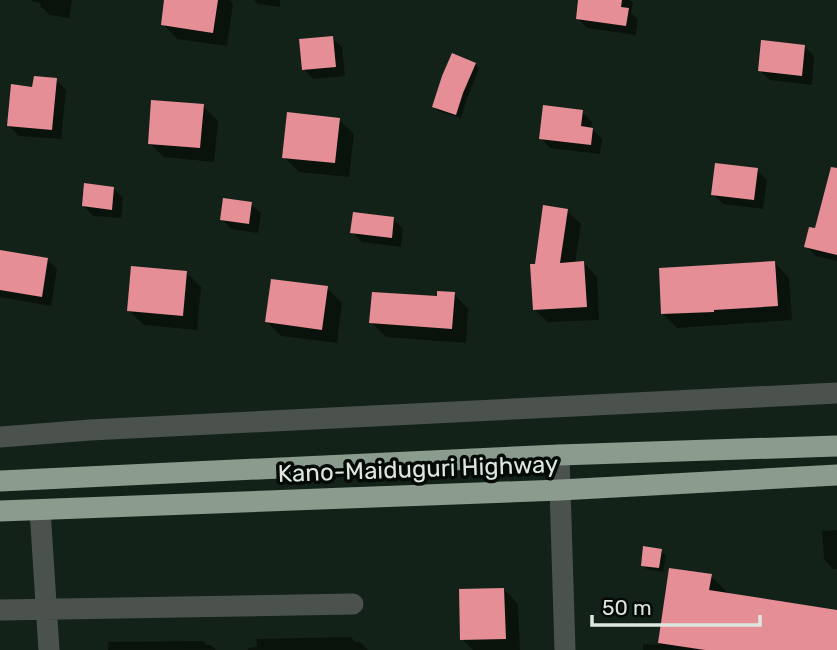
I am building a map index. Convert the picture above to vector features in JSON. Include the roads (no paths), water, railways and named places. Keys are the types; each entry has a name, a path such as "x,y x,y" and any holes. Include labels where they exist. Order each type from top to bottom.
{"highway":[{"name":"Kano-Maiduguri Highway","path":"0,481 559,454 837,446"},
{"name":"Kano-Maiduguri Highway","path":"0,511 837,475"}],"street":[{"path":"0,437 90,430 837,393"},
{"path":"559,454 565,650"},
{"path":"40,510 48,650"},
{"path":"0,610 353,604"}]}
